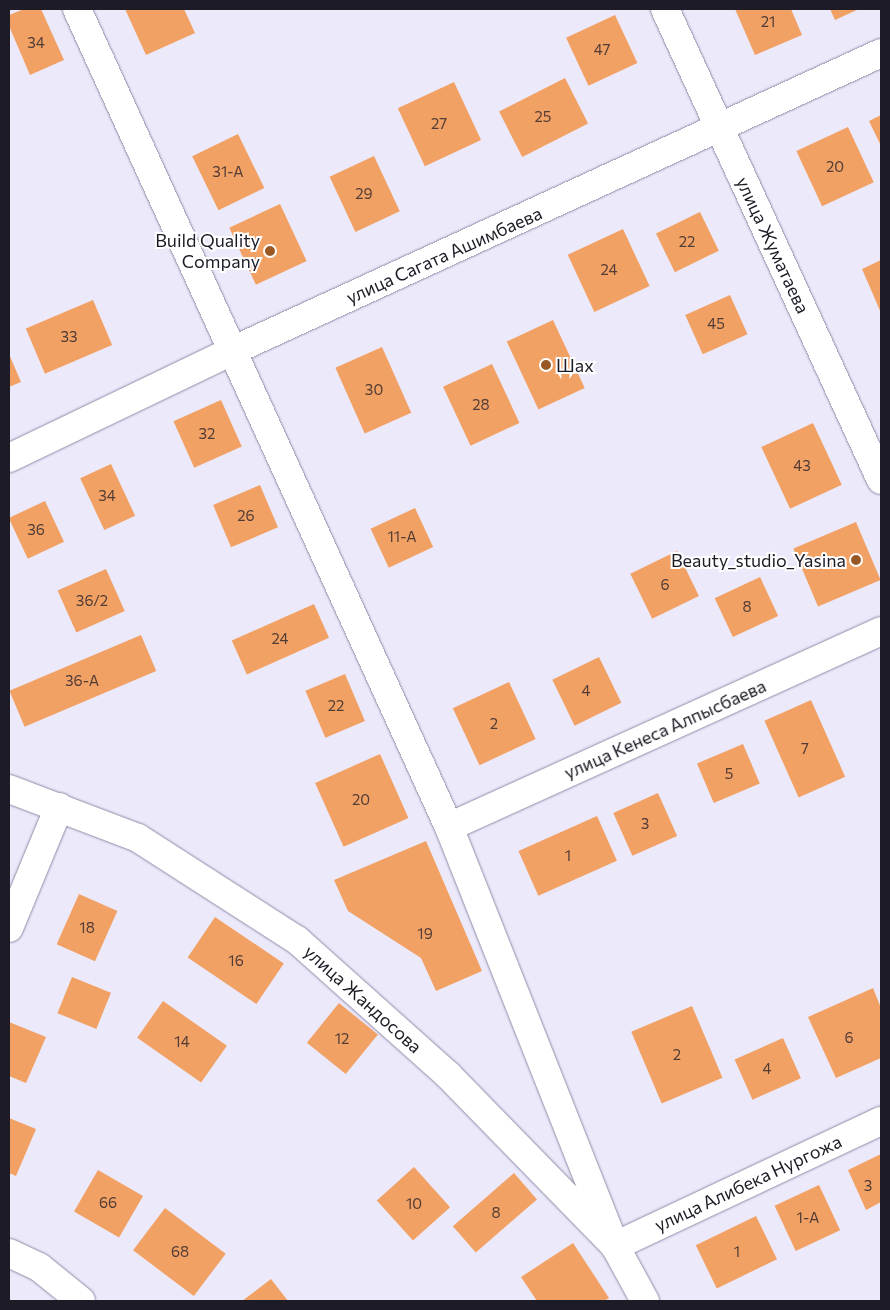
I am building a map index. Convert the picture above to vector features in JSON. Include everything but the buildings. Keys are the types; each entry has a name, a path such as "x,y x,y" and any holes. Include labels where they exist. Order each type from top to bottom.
{"street":[{"path":"77,9 449,827 614,1246"},
{"name":"улица Жуматаева","path":"665,9 881,480"},
{"name":"улица Сагата Ашимбаева","path":"9,458 232,351 721,130 881,53"},
{"name":"улица Кенеса Алпысбаева","path":"449,827 881,631"},
{"name":"улица Жандосова","path":"9,789 138,838 298,940 448,1075 614,1246 645,1301"},
{"path":"9,928 59,807"},
{"name":"улица Алибека Нургожа","path":"614,1246 881,1121"},
{"path":"9,1253 39,1267 81,1301"}],"place":[{"name":"Build Quality Company","path":"270,251"},
{"name":"Шах","path":"546,365"},
{"name":"Beauty_studio_Yasina","path":"856,560"}]}
